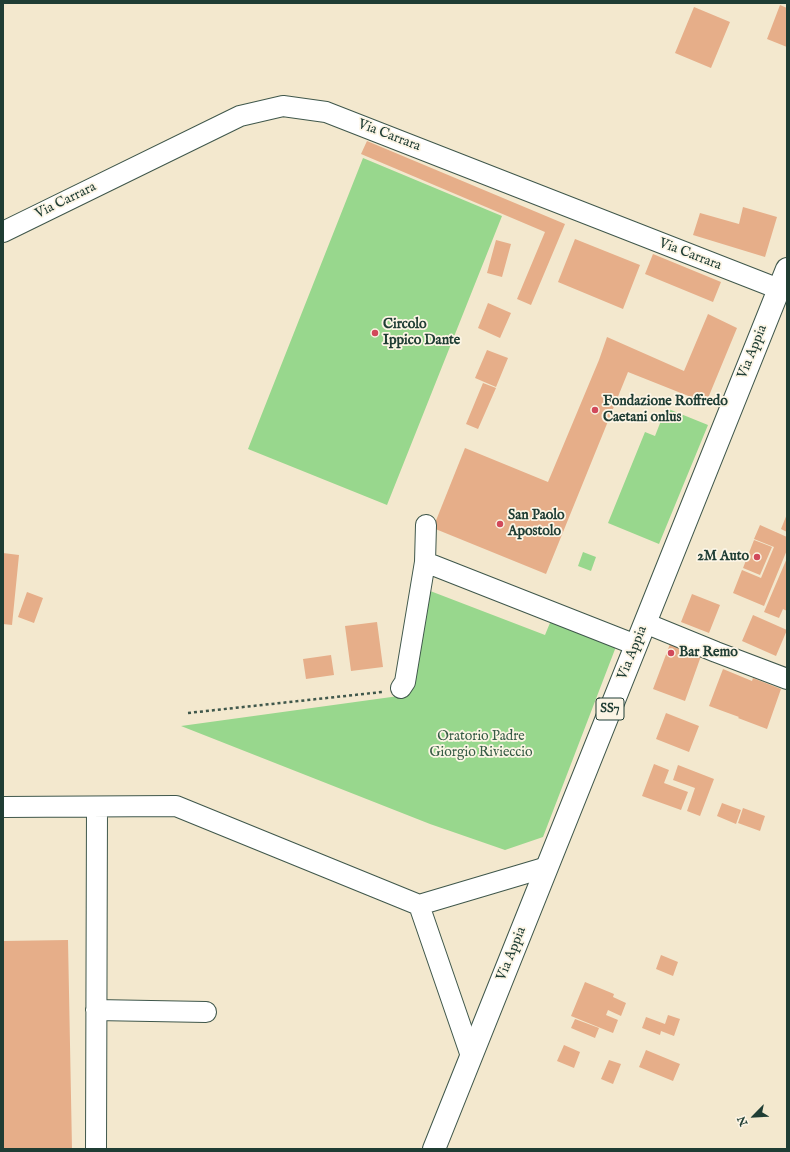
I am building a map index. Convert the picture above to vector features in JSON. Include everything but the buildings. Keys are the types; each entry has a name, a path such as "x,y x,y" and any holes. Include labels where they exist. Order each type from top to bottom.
{"main road":[{"name":"Via Appia","path":"434,1149 636,645 783,289 787,269"}],"street":[{"name":"Via Carrara","path":"3,232 240,116 283,106 326,112 783,289"},
{"path":"400,688 405,682 425,562 426,525"},
{"path":"425,562 636,645"},
{"path":"645,623 716,652 787,678"},
{"path":"3,807 176,806 419,905 547,867"},
{"path":"96,1149 97,807"},
{"path":"419,905 471,1056"},
{"path":"96,1010 206,1012"}],"path":[{"path":"188,714 392,691 400,688"}],"green space":[{"name":"Circolo Ippico Dante","path":"363,158 502,216 387,505 248,449"},
{"path":"666,408 708,425 659,544 608,523 645,432 655,436"},
{"path":"583,552 596,557 591,571 578,566"},
{"name":"Oratorio Padre Giorgio Rivieccio","path":"425,589 545,635 552,618 617,644 543,837 505,850 430,824 181,726 406,695"}],"place":[{"name":"Circolo Ippico Dante","path":"375,333"},
{"name":"Fondazione Roffredo Caetani onlus","path":"595,410"},
{"name":"San Paolo Apostolo","path":"500,524"},
{"name":"2M Auto","path":"757,557"},
{"name":"Bar Remo","path":"671,653"}]}
